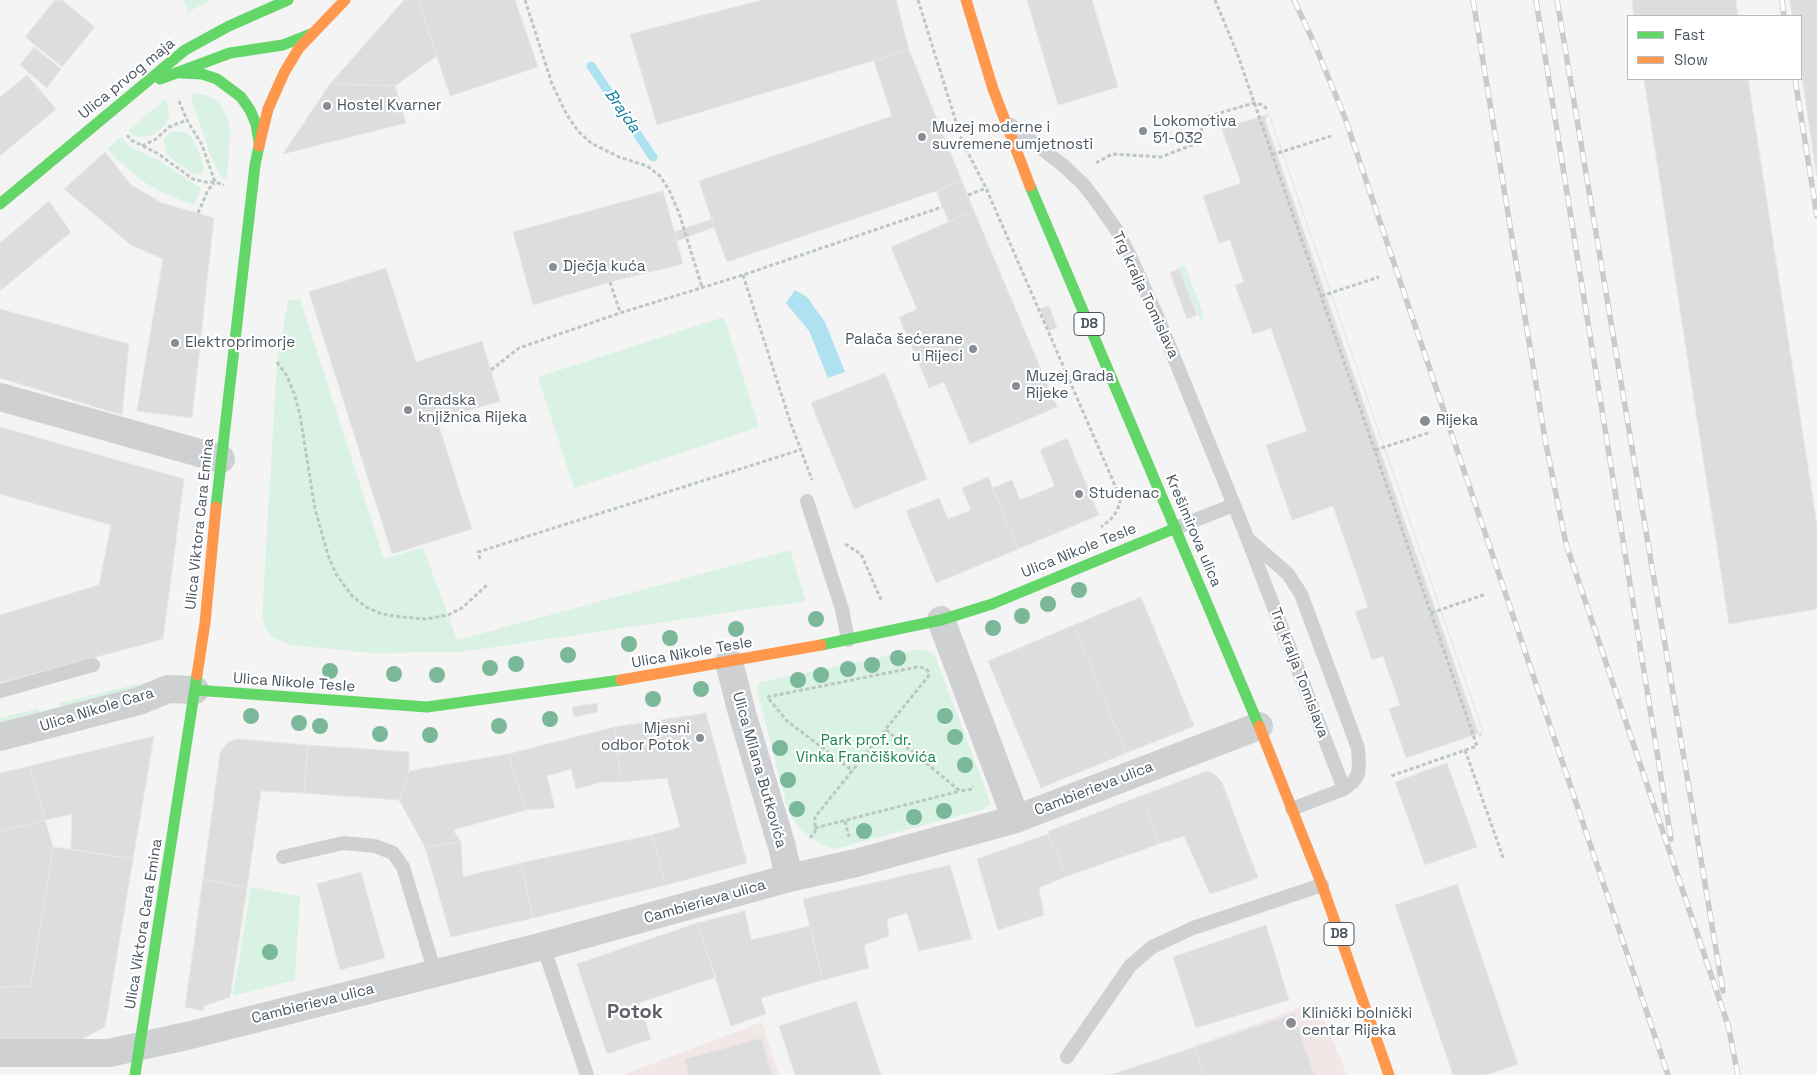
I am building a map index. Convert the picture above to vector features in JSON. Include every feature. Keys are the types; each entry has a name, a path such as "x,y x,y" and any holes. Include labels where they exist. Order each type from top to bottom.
{"main road":[{"name":"Ulica prvog maja","path":"0,204 185,50 205,38 288,0"},
{"name":"Ulica Viktora Cara Emina","path":"136,1075 205,623 221,460 252,186 259,144 268,109 284,73 299,48 345,0"},
{"name":"Krešimirova ulica","path":"966,0 984,63 1016,152 1259,726 1322,885 1389,1075"},
{"path":"138,88 230,54 283,44 313,33"},
{"path":"180,73 202,74 217,78 241,97 250,110 256,124 259,144"},
{"name":"Ulica Nikole Tesle","path":"195,690 427,707 582,687 848,640 941,620 992,604 1176,528"}],"street":[{"path":"0,397 221,460"},
{"path":"941,620 1016,819"},
{"name":"Ulica Milana Butkovića","path":"729,662 742,713 782,847 789,878"},
{"name":"Ulica Nikole Cara","path":"0,737 129,704 168,690 195,690"},
{"name":"Cambierieva ulica","path":"0,1053 109,1053 543,946 789,878 856,863 1016,819 1259,726"}],"lane":[{"name":"Trg kralja Tomislava","path":"1004,120 1064,166 1083,184 1116,229 1157,316 1349,785"},
{"path":"807,502 842,609 848,640"},
{"path":"1176,528 1234,505"},
{"path":"1247,539 1273,559 1288,574 1301,594 1358,748 1358,774 1349,785 1292,809"},
{"path":"0,691 93,665"},
{"path":"283,857 343,843 375,846 393,853 403,867 435,973"},
{"path":"1067,1057 1130,966 1152,947 1192,928 1322,885"},
{"path":"543,946 586,1075"}],"path":[{"path":"525,0 552,84 567,115 578,131 591,143 619,157 647,166 660,176 680,213 702,288"},
{"path":"918,0 962,141 986,188 1120,497 1117,511 1110,520 1098,528"},
{"path":"1215,0 1238,52 1477,746 1391,776"},
{"path":"180,102 187,120 202,145 214,182"},
{"path":"1096,163 1112,154 1161,157 1192,145 1201,135 1203,118 1254,103 1263,105 1268,110"},
{"path":"142,146 156,139 169,127 187,120"},
{"path":"125,132 131,140 156,153 193,179 230,186"},
{"path":"1272,155 1330,136"},
{"path":"198,214 208,190 214,182"},
{"path":"968,195 986,188"},
{"path":"491,370 519,348 620,313 743,276 942,207"},
{"path":"743,276 800,450 814,485"},
{"path":"1321,296 1378,277"},
{"path":"610,282 620,313"},
{"path":"277,362 287,376 300,415 315,509 323,540 336,574 352,596 366,607 382,614 426,619 448,615 462,608 488,585"},
{"path":"1375,450 1431,432"},
{"path":"480,559 478,552 800,450"},
{"path":"842,542 862,554 882,602"},
{"path":"1431,613 1486,594"},
{"path":"767,697 917,667 925,668 934,683"},
{"path":"810,838 815,832 815,817 930,674 937,671"},
{"path":"762,694 767,697 788,721 853,771"},
{"path":"886,730 960,791"},
{"path":"1465,750 1504,860"},
{"path":"815,828 972,788 973,780"}],"shaded area":[{"name":"Klinički bolnički centar Rijeka","path":"1317,1002 1347,1075 1202,1075 1196,1045"},
{"path":"762,1022 779,1075 623,1075"}],"green space":[{"path":"184,0 211,0 188,12"},
{"path":"193,92 214,99 228,119 230,132 227,180 222,178 212,159 191,98"},
{"path":"165,99 169,111 168,120 164,126 152,136 137,137 132,135 129,130"},
{"path":"174,131 187,133 194,141 204,166 203,172 196,175 174,161 167,154 164,141 166,135"},
{"path":"121,137 129,146 158,160 201,188 194,205 159,191 141,180 119,161 107,149"},
{"path":"1183,265 1204,315 1201,321 1179,269"},
{"path":"300,299 384,559 423,547 457,640 790,550 806,601 461,652 371,653 292,645 270,636 262,619 277,362 288,300"},
{"path":"724,317 759,427 574,488 538,377"},
{"name":"Park prof. dr. Vinka Frančiškovića","path":"920,649 928,651 935,656 991,804 984,809 835,849 819,843 801,830 787,806 757,689 761,682"},
{"path":"138,684 140,691 60,710 59,703"},
{"path":"38,709 40,716 0,725 0,718"},
{"path":"251,887 300,896 295,980 233,996"}],"water":[{"path":"795,290 807,297 825,322 845,372 828,378 809,331 786,303"}],"building":[{"path":"55,0 62,0 95,27 62,67 25,37"},
{"path":"404,0 418,0 437,56 395,86 330,84"},
{"path":"418,0 515,0 538,67 450,96"},
{"path":"762,0 896,0 909,50 657,125 630,34"},
{"path":"1027,0 1092,0 1118,87 1058,105"},
{"path":"1632,0 1736,0 1738,15 1634,15"},
{"path":"1790,0 1817,0 1817,177 1802,78 1802,15 1792,15"},
{"path":"34,47 61,69 47,88 20,65"},
{"path":"909,50 962,181 727,262 699,181 892,116 874,61"},
{"path":"27,75 56,109 0,156 0,97"},
{"path":"1644,80 1748,80 1817,526 1817,609 1729,624"},
{"path":"330,84 395,86 406,123 283,154"},
{"path":"1269,114 1483,732 1406,758 1389,709 1400,705 1383,656 1372,660 1355,612 1368,607 1333,506 1292,520 1266,445 1307,431 1271,328 1253,334 1235,285 1244,282 1230,240 1219,243 1203,196 1241,183 1222,129"},
{"path":"1269,114 1483,732 1480,738 1265,120"},
{"name":"Elektroprimorje","path":"105,152 131,185 162,203 214,218 192,418 137,411 163,259 131,245 64,189"},
{"path":"962,181 974,211 949,222 936,191"},
{"name":"Dječja kuća","path":"663,191 683,264 610,282 533,305 513,232"},
{"path":"49,201 71,232 0,291 0,243"},
{"name":"Palača šećerane u Rijeci","path":"974,211 1057,407 970,444 944,382 929,388 899,317 917,309 891,247"},
{"path":"712,219 714,227 677,241 674,232"},
{"name":"Gradska knjižnica Rijeka","path":"386,268 416,362 482,341 500,401 437,420 472,529 392,554 309,292"},
{"path":"1179,269 1197,315 1187,319 1170,273"},
{"path":"1049,306 1057,327 1049,331 1040,309"},
{"path":"0,309 129,344 122,415 0,378"},
{"path":"885,373 927,479 854,509 811,403"},
{"path":"0,427 184,479 163,639 0,683 0,615 99,585 111,525 0,494"},
{"path":"1067,438 1099,515 1018,549 993,488 1012,480 1020,500 1055,486 1040,450"},
{"path":"988,477 1018,549 936,583 906,511 939,498 948,519 971,510 962,488"},
{"path":"1141,597 1194,726 1126,753 1074,625"},
{"path":"1074,625 1126,753 1041,788 988,661"},
{"path":"597,703 598,712 574,717 572,707"},
{"path":"706,713 747,863 666,885 652,835 680,827 667,778 621,782 615,727"},
{"path":"615,727 621,782 602,782 576,789 571,769 547,776 555,808 526,810 508,754"},
{"path":"154,736 133,859 71,849 72,814 45,820 30,766"},
{"path":"237,739 308,745 304,793 261,791 247,888 203,879 220,753 227,743"},
{"path":"308,745 409,752 409,771 399,800 304,793"},
{"path":"508,754 526,810 453,830 461,842 425,847 399,800 409,771"},
{"path":"1447,763 1477,847 1425,865 1395,782"},
{"path":"30,766 45,820 0,831 0,773"},
{"path":"1208,771 1213,773 1222,782 1258,878 1210,894 1184,836 1159,844 1141,796"},
{"path":"1141,796 1159,844 1067,876 1048,834 1049,831"},
{"path":"45,820 53,847 31,986 0,987 0,831"},
{"path":"1048,834 1067,876 1039,888 1044,915 998,930 977,859"},
{"path":"652,835 666,885 533,918 521,863"},
{"path":"461,842 463,877 521,863 533,918 451,937 425,847"},
{"path":"53,847 133,859 105,1027 74,1043 0,1042 0,987 31,986"},
{"path":"950,865 972,939 919,951 907,913 887,919 889,936 864,945 869,968 823,980 803,899"},
{"path":"361,872 385,958 340,970 317,884"},
{"path":"203,879 247,888 230,997 204,1006 203,1011 185,1007"},
{"path":"1457,884 1518,1064 1486,1075 1453,1075 1395,905"},
{"path":"745,911 751,940 810,926 823,980 761,998 766,1014 731,1026 697,923"},
{"path":"697,923 716,977 639,1003 651,1039 607,1054 577,964"},
{"path":"1266,925 1289,1000 1196,1028 1173,957"},
{"path":"856,1001 881,1075 795,1075 779,1026"},
{"name":"Klinički bolnički centar Rijeka","path":"1294,1014 1314,1075 1205,1075 1195,1047"},
{"path":"762,1038 772,1075 689,1075 685,1059"},
{"path":"1195,1047 1205,1075 1110,1075"}],"waterway":[{"name":"Brajda","path":"591,66 653,157"}],"railway":[{"path":"1294,0 1345,118 1668,1075"},
{"path":"1473,0 1545,439 1566,544 1728,1025 1738,1075"},
{"path":"1536,0 1671,839"},
{"path":"1557,0 1723,991"},
{"path":"1782,0 1784,15"},
{"path":"1795,80 1817,216"}],"traffic: fast":[{"path":"0,204 185,50 229,26 288,0"},
{"path":"160,79 230,53 283,45 313,33"},
{"path":"181,73 202,74 217,79 241,97 250,110 256,124 259,142"},
{"path":"216,507 255,165 259,146"},
{"path":"1030,186 1259,726"},
{"path":"821,645 941,620 992,604 1176,528"},
{"path":"135,1075 197,675"},
{"path":"195,690 427,707 621,680"}],"traffic: slow":[{"path":"259,146 268,109 284,73 299,48 345,0"},
{"path":"966,0 993,89 1030,186"},
{"path":"197,675 205,623 216,507"},
{"path":"621,680 821,645"},
{"path":"1259,726 1322,885 1389,1075"}],"place":[{"name":"Hostel Kvarner","path":"327,106"},
{"name":"Lokomotiva 51-032","path":"1143,131"},
{"name":"Muzej moderne i suvremene umjetnosti","path":"922,137"},
{"name":"Dječja kuća","path":"553,267"},
{"name":"Elektroprimorje","path":"175,343"},
{"name":"Palača šećerane u Rijeci","path":"973,349"},
{"name":"Muzej Grada Rijeke","path":"1016,386"},
{"name":"Gradska knjižnica Rijeka","path":"408,410"},
{"name":"Rijeka","path":"1425,421"},
{"name":"Studenac","path":"1079,494"},
{"name":"Mjesni odbor Potok","path":"700,738"},
{"name":"Klinički bolnički centar Rijeka","path":"1291,1023"}],"district":[{"name":"Potok","path":"635,1013"}]}
